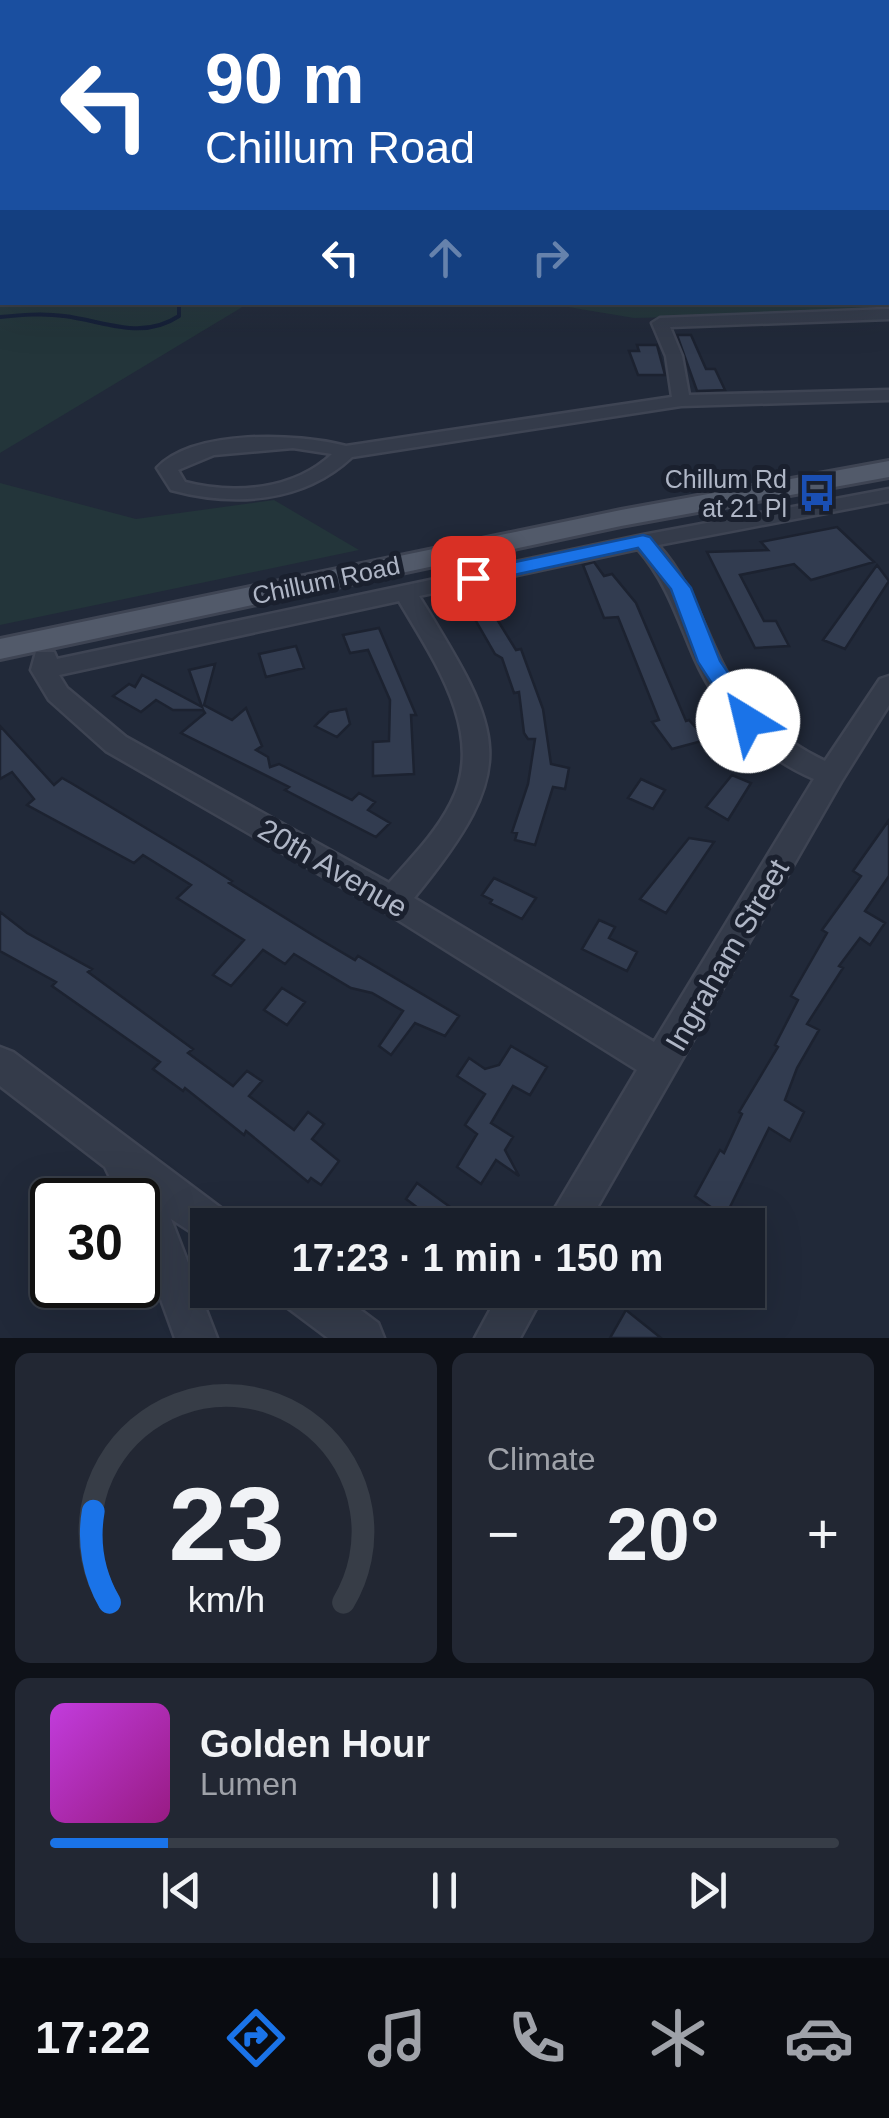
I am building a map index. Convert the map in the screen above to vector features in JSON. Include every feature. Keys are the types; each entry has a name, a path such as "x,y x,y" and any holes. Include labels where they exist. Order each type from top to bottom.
{"main road":[{"name":"Chillum Road","path":"0,649 45,655 621,518 889,470"}],"street":[{"path":"681,401 674,356 660,324 889,314"},
{"path":"346,452 322,473 300,482 240,493 212,494 178,486 168,468 176,460 193,454 230,448 305,442 346,452 681,401 889,395"},
{"name":"Chillum Road","path":"45,655 405,592 643,541 889,495"},
{"path":"643,541 681,588 709,662 748,721 778,749 831,775"},
{"path":"393,902 448,830 473,786 474,766 470,714 457,683 405,592"},
{"name":"20th Avenue","path":"45,655 58,694 116,744 393,902 662,1066"},
{"name":"Ingraham Street","path":"575,1208 831,775 889,685"},
{"path":"0,1064 190,1209"},
{"path":"117,1154 147,1208 196,1338"},
{"path":"322,1308 363,1338"},
{"path":"496,1338 514,1308"}],"shaded area":[{"path":"0,305 246,305 0,453"},
{"path":"556,305 889,305 889,312 634,318"},
{"path":"0,483 136,519 274,500 359,550 0,625"}],"building":[{"path":"677,335 691,335 706,369 715,369 725,390 697,391"},
{"path":"637,345 657,345 665,375 638,375 629,351 639,351"},
{"path":"837,527 874,562 811,580 794,564 740,575 764,621 776,621 789,646 755,648 707,552 768,550 761,542"},
{"path":"594,562 604,576 612,574 636,603 686,721 705,738 702,741 672,749 652,722 659,720 618,617 604,618 583,565"},
{"path":"877,565 889,581 845,649 823,640"},
{"path":"487,603 516,650 521,649 543,709 551,764 569,768 565,789 553,787 535,845 515,840 517,833 512,832 528,784 535,739 528,739 524,733 519,692 514,693 502,658 495,654 468,607"},
{"path":"379,628 416,715 411,715 414,774 373,776 373,742 389,741 390,700 368,650 350,653 343,635"},
{"path":"296,646 304,668 266,677 259,654"},
{"path":"215,664 204,705 232,720 246,708 262,746 256,750 268,757 270,767 279,764 352,800 359,793 375,802 368,810 390,823 376,837 285,790 289,787 181,733 205,713 203,710 173,710 156,700 141,712 113,696 129,684 135,687 142,675 202,707 189,670"},
{"path":"346,709 350,724 337,737 315,726 329,712"},
{"path":"0,726 54,785 62,778 71,783 316,937 355,960 358,956 459,1016 445,1036 415,1023 391,1055 379,1046 403,1011 372,993 351,988 294,954 285,964 263,950 231,986 213,975 244,940 177,898 191,885 143,855 134,863 27,805 34,799 12,772 0,779"},
{"path":"732,775 751,783 728,820 706,807"},
{"path":"641,779 665,790 653,809 628,798"},
{"path":"889,820 889,876 865,911 885,923 870,945 860,938 839,966 843,968 807,1024 819,1030 797,1068 785,1100 804,1112 790,1141 769,1128 729,1208 712,1208 695,1196 720,1150 724,1153 742,1114 739,1112 778,1047 775,1045 798,1000 791,996 827,933 822,930 861,876 853,871"},
{"path":"689,838 714,842 666,913 640,899"},
{"path":"494,878 536,898 522,919 482,895"},
{"path":"0,912 27,933 92,969 88,972 193,1049 188,1053 233,1086 247,1071 262,1081 249,1096 294,1130 308,1112 324,1124 312,1139 339,1161 321,1185 311,1178 308,1182 246,1131 244,1135 185,1088 183,1091 153,1069 160,1062 52,986 56,982 0,951"},
{"path":"599,920 615,927 609,938 637,952 627,971 582,949"},
{"path":"282,988 305,1002 287,1025 264,1010"},
{"path":"511,1046 547,1067 530,1095 513,1086 491,1123 513,1137 505,1150 519,1176 496,1160 481,1184 457,1167 477,1134 465,1125 485,1094 457,1076 469,1058 485,1069 499,1065"},
{"path":"417,1183 452,1208 418,1208 406,1199"},
{"path":"626,1310 661,1338 610,1338"}],"waterway":[{"path":"0,317 56,315 137,328 179,316 179,305"}],"place":[{"name":"Chillum Rd at 21 Pl","path":"817,493"}],"route":[{"path":"473,578 643,541 672,572 709,662 748,721"}]}
